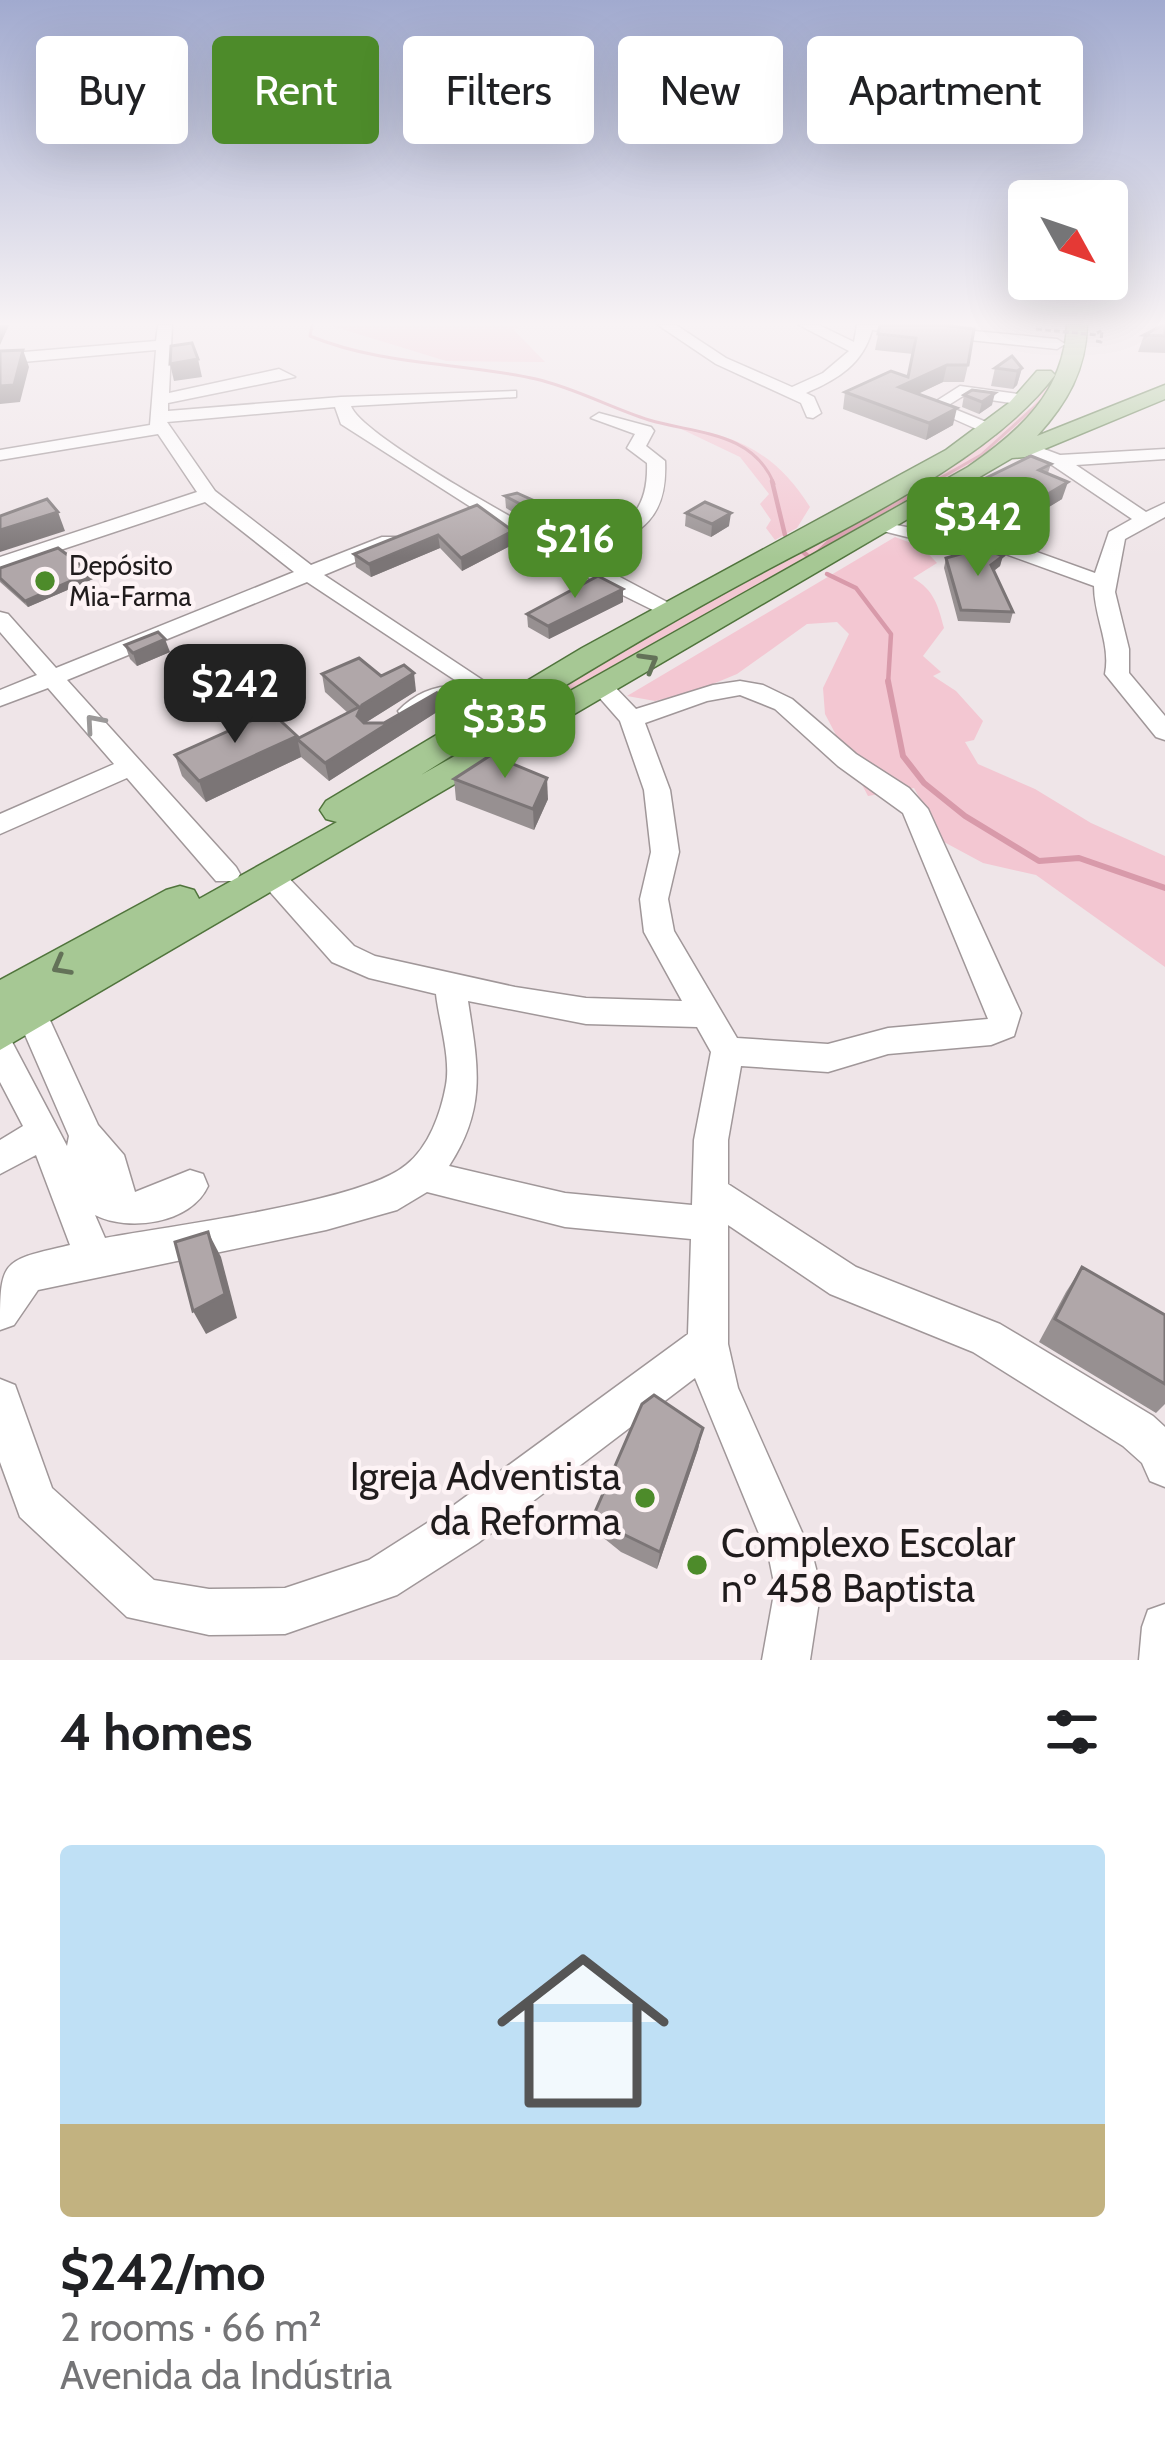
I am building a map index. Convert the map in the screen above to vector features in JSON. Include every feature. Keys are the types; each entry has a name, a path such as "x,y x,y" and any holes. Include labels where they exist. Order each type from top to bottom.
{"main road":[{"path":"16,1007 270,876 603,688 990,430 1022,402"},
{"path":"992,462 1046,413 1050,402"},
{"path":"0,1032 16,1007 226,874 671,610 881,528 992,462 1137,402"}],"street":[{"path":"0,455 152,432 161,402"},
{"path":"161,414 195,402"},
{"path":"161,414 334,402"},
{"path":"341,402 347,420 466,510 671,610"},
{"path":"809,402 813,412"},
{"path":"942,402 935,407 990,430"},
{"path":"161,414 208,495 466,687"},
{"path":"567,560 647,517 659,498 656,461 636,448 645,431 599,418"},
{"path":"1028,448 1058,461 1143,518"},
{"path":"1058,461 1165,454"},
{"path":"0,564 208,495"},
{"path":"1165,508 1116,536 1104,584 1106,614 1122,660 1117,674 1165,732"},
{"path":"881,528 947,541 994,543 1104,584"},
{"path":"0,699 414,531"},
{"path":"0,619 226,874"},
{"path":"466,687 465,711 495,713"},
{"path":"391,722 437,694 466,687"},
{"path":"603,688 631,719 657,790 665,852 653,915 727,1051 711,1140 708,1344 718,1390 791,1557 798,1588 786,1660"},
{"path":"631,719 740,688 759,692 782,705 846,760 904,796 915,809 1005,1013 1003,1027 991,1032 888,1041 844,1057 727,1051"},
{"path":"0,825 132,766"},
{"path":"270,876 344,954 369,966 586,1011 705,1014"},
{"path":"0,1312 26,1274 326,1213 397,1193 423,1174 447,1139 464,1080 450,986"},
{"path":"16,1007 86,1136 83,1155 101,1199 126,1212 144,1209 190,1186"},
{"path":"0,1050 44,1132 94,1258"},
{"path":"0,1158 44,1132"},
{"path":"423,1174 500,1200 590,1217 709,1207 871,1295 942,1317 986,1338 1138,1431 1156,1448 1165,1466"},
{"path":"0,1400 35,1502 143,1600 209,1612 285,1611 381,1579 462,1527 708,1344"},
{"path":"1163,1660 1165,1628"}],"shaded area":[{"path":"1043,402 980,460 388,794 571,673 966,458 1032,406"},
{"path":"677,427 737,441 769,460 810,507 797,528 775,540 766,528 771,520 760,504 769,494 740,457"},
{"path":"895,537 922,547 937,563 913,578 934,599 944,628 923,656 941,672 933,676 956,691 983,721 974,740 965,742 978,764 1165,856 1165,967 1036,875 983,863 944,842 914,788 868,796 825,714 823,688 849,634 837,622 807,624 737,674 696,691 655,701 627,696"}],"building":[{"path":"873,402 942,402 957,408 929,423"},
{"path":"1031,456 1051,464 1039,470 1068,482 1008,518 949,496"},
{"path":"517,493 537,502 526,507 505,496"},
{"path":"47,499 58,512 0,530 0,516"},
{"path":"705,502 731,513 712,524 686,513"},
{"path":"477,505 513,531 461,558 438,535 369,564 354,554"},
{"path":"960,542 1003,547 995,553 1003,556 991,565 1013,612 961,610 946,558 968,552"},
{"name":"Depósito Mia-Farma","path":"58,548 91,572 25,601 0,578 0,568"},
{"path":"598,576 623,589 548,626 527,614"},
{"path":"158,632 165,639 133,653 125,645"},
{"path":"359,658 381,676 404,665 414,673 362,705 357,716 364,723 384,723 438,692 325,763 297,739 359,707 322,674"},
{"path":"271,712 297,736 199,781 175,755"},
{"path":"491,755 547,778 533,809 454,779"},
{"path":"208,1232 225,1294 193,1311 175,1242"},
{"path":"1082,1267 1165,1315 1165,1384 1055,1319"},
{"name":"Igreja Adventista da Reforma","path":"654,1395 703,1428 660,1552 623,1534 595,1512 642,1404"}],"waterway":[{"path":"603,402 738,444 765,467 774,484"},
{"path":"930,484 981,455 1039,402"},
{"path":"772,481 785,535"},
{"path":"800,549 811,559 830,541 935,481"},
{"path":"827,574 856,588 891,634 888,682"},
{"path":"888,682 903,756 924,783 965,816 1039,861 1079,858 1165,888"}],"place":[{"name":"Depósito Mia-Farma","path":"45,581"},
{"name":"Igreja Adventista da Reforma","path":"645,1498"},
{"name":"Complexo Escolar nº 458 Baptista","path":"697,1565"}]}
